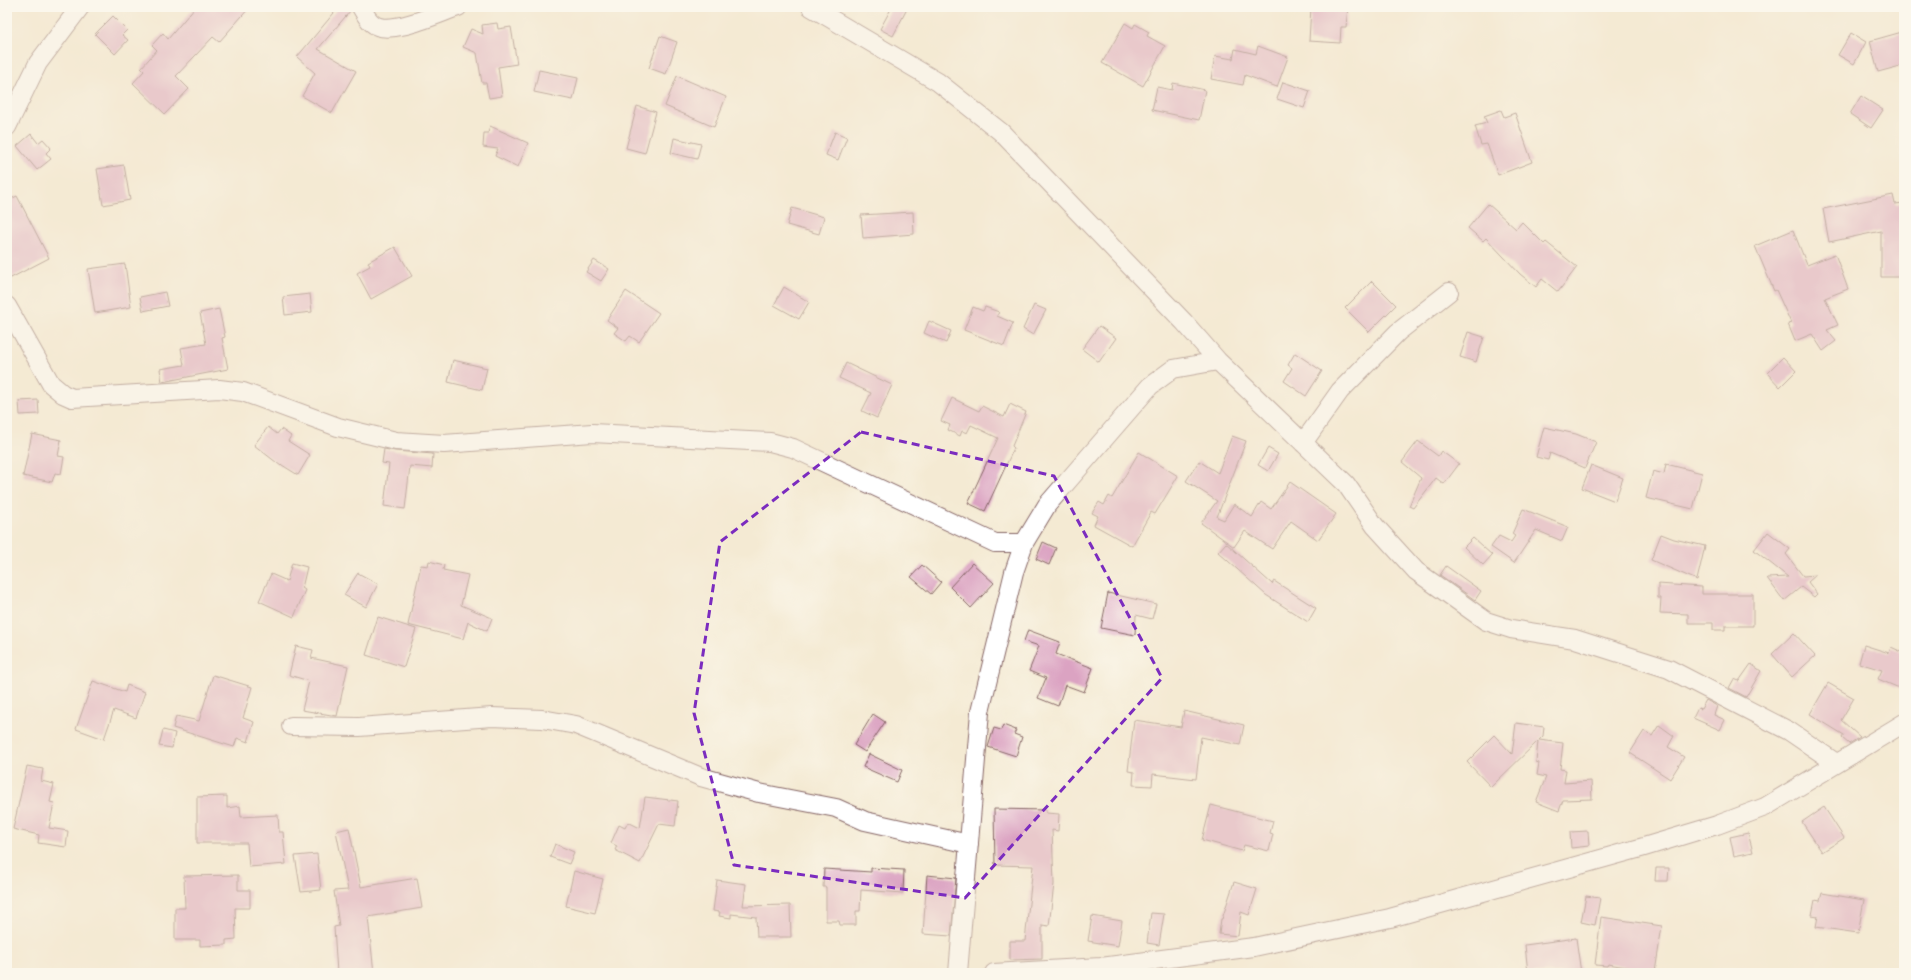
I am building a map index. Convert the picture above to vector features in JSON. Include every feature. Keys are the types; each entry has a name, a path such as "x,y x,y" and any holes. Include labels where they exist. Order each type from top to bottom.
{"street":[{"path":"7,127 38,63 80,7"},
{"path":"361,7 372,23 385,28 398,27 458,7"},
{"path":"811,7 938,82 996,128 1184,322 1218,361 1346,484 1375,526 1416,571 1486,621 1511,629 1575,639 1669,669 1789,731 1836,763"},
{"path":"1303,443 1340,391 1398,332 1449,292"},
{"path":"7,306 51,384 63,394 72,398 219,389 250,394 338,427 396,441 444,444 592,433 770,442 793,448 995,543 1024,543"},
{"path":"958,973 980,712 1014,572 1024,543 1047,505 1150,386 1173,370 1218,361"},
{"path":"995,543 1014,572"},
{"path":"291,726 359,727 492,717 542,719 576,726 701,777 759,793 836,808 865,821 969,844"},
{"path":"994,973 1101,970 1254,947 1390,918 1644,847 1765,807 1904,722"}],"highlighted area":[{"path":"861,432 1054,476 1162,678 965,898 734,865 694,713 720,542"}],"building":[{"path":"195,7 250,7 219,42 213,37 176,76 189,89 165,114 133,83 144,71 141,68 157,50 152,45 163,33 168,39"},
{"path":"339,7 351,7 351,10 318,49 356,71 332,113 302,96 315,73 297,57"},
{"path":"892,7 908,7 893,36 880,29"},
{"path":"1311,7 1348,7 1346,27 1341,27 1340,43 1309,41"},
{"path":"113,16 127,30 122,35 128,40 115,54 95,34"},
{"path":"497,23 498,29 511,27 517,64 498,67 502,96 489,98 486,83 482,83 477,53 463,47 471,29 483,34 482,25"},
{"path":"1125,23 1133,28 1135,24 1149,32 1147,36 1165,46 1143,86 1102,63"},
{"path":"1902,32 1904,65 1878,72 1870,41"},
{"path":"1851,33 1866,42 1854,64 1838,55"},
{"path":"660,36 677,42 666,74 649,68"},
{"path":"1258,46 1288,57 1277,87 1245,75 1243,85 1211,79 1215,56 1233,59 1235,49 1256,54"},
{"path":"539,70 578,78 573,100 534,92"},
{"path":"677,76 726,97 714,127 665,106"},
{"path":"1283,82 1310,91 1304,108 1277,99"},
{"path":"1173,83 1205,90 1199,120 1152,110 1157,87 1172,90"},
{"path":"1861,96 1883,110 1871,128 1850,114"},
{"path":"637,106 656,112 645,153 626,148"},
{"path":"1501,110 1504,117 1515,113 1532,162 1498,175 1487,144 1481,145 1475,126 1487,123 1484,116"},
{"path":"490,126 528,143 518,167 495,156 498,149 483,147 484,133 488,133"},
{"path":"835,132 847,137 838,160 826,155"},
{"path":"31,134 38,143 43,139 51,148 46,153 51,159 37,170 17,146"},
{"path":"674,138 701,144 697,159 671,153"},
{"path":"124,165 130,200 103,205 97,169"},
{"path":"1893,195 1895,204 1904,203 1904,277 1881,277 1881,231 1829,242 1823,209"},
{"path":"17,196 49,258 7,280 7,201"},
{"path":"1488,204 1516,229 1522,222 1544,244 1546,242 1577,267 1558,292 1542,279 1536,287 1520,274 1486,238 1483,241 1468,228"},
{"path":"792,208 824,217 819,234 787,225"},
{"path":"913,212 914,234 863,238 861,215"},
{"path":"1793,230 1807,265 1835,254 1848,289 1825,298 1838,325 1827,330 1836,341 1823,351 1812,334 1795,341 1788,324 1791,323 1776,290 1774,291 1755,246"},
{"path":"395,247 412,276 371,299 357,273 370,266 368,262"},
{"path":"594,260 609,269 601,281 586,272"},
{"path":"125,264 131,307 95,313 88,269"},
{"path":"1372,281 1396,305 1369,332 1345,308"},
{"path":"784,287 809,302 799,319 774,305"},
{"path":"626,291 659,313 639,342 630,336 626,341 614,333 618,328 607,320"},
{"path":"165,292 168,306 143,311 140,297"},
{"path":"310,294 312,312 285,315 283,297"},
{"path":"1034,305 1046,310 1033,335 1023,329"},
{"path":"973,307 983,311 985,307 999,312 997,316 1013,323 1004,346 964,330"},
{"path":"219,309 225,337 222,338 228,369 162,382 160,369 184,365 181,348 206,344 200,313"},
{"path":"929,321 951,331 946,343 924,333"},
{"path":"1099,326 1116,338 1099,362 1082,349"},
{"path":"1468,332 1484,337 1476,362 1460,357"},
{"path":"1295,353 1322,371 1306,396 1284,381 1292,368 1288,365"},
{"path":"1783,357 1796,371 1780,387 1767,373"},
{"path":"453,360 487,368 482,390 448,382"},
{"path":"846,363 892,385 877,418 862,411 871,393 839,378"},
{"path":"952,398 979,411 982,406 1004,417 1010,404 1026,412 1012,446 1014,448 985,511 968,503 998,438 971,425 967,433 962,431 960,436 948,430 950,425 941,421"},
{"path":"38,400 39,414 20,415 19,401"},
{"path":"268,427 277,434 281,429 291,436 288,441 310,455 298,475 282,465 281,466 254,445"},
{"path":"1544,427 1576,434 1596,442 1585,468 1550,453 1548,460 1536,457"},
{"path":"32,434 61,440 58,456 64,457 61,474 55,473 52,482 23,476"},
{"path":"1232,436 1246,441 1217,517 1224,520 1234,504 1252,517 1261,502 1271,509 1290,482 1336,514 1318,540 1291,521 1272,549 1245,531 1234,547 1201,523 1217,501 1186,481 1199,461 1218,473"},
{"path":"1418,441 1438,456 1441,451 1459,464 1444,484 1436,478 1413,508 1409,506 1421,478 1402,462"},
{"path":"1268,448 1278,454 1268,471 1258,465"},
{"path":"384,449 433,454 432,468 410,466 405,509 384,506 389,464 382,463"},
{"path":"1139,452 1178,476 1155,514 1151,512 1132,546 1094,525 1098,516 1092,513 1099,502 1104,505 1109,496 1112,498"},
{"path":"1666,464 1702,473 1693,509 1646,498 1653,471 1664,474"},
{"path":"1591,465 1623,478 1615,501 1582,488"},
{"path":"1523,509 1568,527 1562,541 1536,530 1514,563 1491,547 1499,536 1511,542 1515,536 1512,534"},
{"path":"1768,532 1790,549 1786,554 1803,576 1816,575 1808,582 1817,594 1814,597 1801,587 1784,601 1767,578 1788,577 1754,550"},
{"path":"1661,534 1674,539 1705,546 1697,580 1651,560"},
{"path":"1473,538 1492,555 1483,565 1464,547"},
{"path":"1043,542 1056,548 1049,565 1036,559"},
{"path":"1226,543 1272,584 1274,581 1316,608 1308,622 1266,595 1218,552"},
{"path":"429,561 444,565 443,570 468,575 461,605 492,618 487,631 468,622 463,639 408,625 421,565 428,566"},
{"path":"292,563 307,567 302,588 305,590 294,617 259,601 271,574 287,581"},
{"path":"972,563 994,583 971,608 950,587"},
{"path":"922,565 941,582 931,594 911,577"},
{"path":"1446,566 1481,591 1475,600 1440,575"},
{"path":"358,573 378,584 366,607 344,595"},
{"path":"1658,584 1702,587 1702,594 1753,594 1753,626 1725,626 1725,630 1713,630 1713,623 1688,623 1688,614 1660,613 1661,598 1658,598"},
{"path":"1108,593 1156,604 1152,619 1136,615 1135,635 1101,628"},
{"path":"378,617 416,629 404,667 366,655"},
{"path":"1028,630 1060,642 1056,654 1093,668 1084,692 1065,685 1058,706 1038,698 1046,678 1029,671 1039,646 1024,641"},
{"path":"1794,633 1815,656 1792,677 1772,654"},
{"path":"1864,645 1889,653 1891,647 1904,653 1904,690 1878,679 1882,670 1859,663"},
{"path":"296,646 313,650 311,658 348,666 337,716 302,710 309,681 289,675"},
{"path":"1751,664 1761,671 1746,697 1729,688 1734,679 1739,681"},
{"path":"213,675 252,687 243,718 254,722 248,742 237,738 234,747 173,728 176,716 199,721"},
{"path":"93,681 125,692 127,685 145,692 136,718 114,710 104,739 76,729"},
{"path":"1828,683 1854,698 1841,720 1860,737 1849,744 1842,738 1844,735 1810,714"},
{"path":"1706,700 1717,706 1714,715 1725,720 1720,730 1693,718 1698,708 1701,709"},
{"path":"1184,711 1244,725 1240,745 1201,737 1196,779 1153,774 1152,786 1133,785 1134,772 1128,771 1134,720 1181,727"},
{"path":"873,714 885,722 865,752 854,745"},
{"path":"1516,723 1544,727 1543,736 1539,740 1563,743 1560,769 1566,770 1564,783 1591,781 1592,799 1563,800 1559,811 1536,802 1546,777 1537,775 1539,763 1536,762 1538,741 1491,787 1467,762 1494,735 1512,754"},
{"path":"1003,725 1016,730 1014,734 1022,737 1016,756 988,747 994,728 1001,730"},
{"path":"1659,725 1674,736 1668,747 1684,757 1670,779 1630,753 1644,731 1652,736"},
{"path":"163,730 175,733 172,748 159,746"},
{"path":"869,754 902,770 897,782 863,767"},
{"path":"27,766 43,769 41,781 54,784 50,802 54,803 49,828 68,831 66,847 38,843 39,835 13,829"},
{"path":"227,796 227,808 240,806 241,817 278,815 279,832 283,832 286,864 249,867 247,843 197,843 197,797"},
{"path":"645,797 678,801 675,826 659,824 640,863 615,850 617,846 611,843 619,825 625,828 628,822 640,828"},
{"path":"1211,805 1273,821 1270,833 1273,834 1269,851 1244,845 1242,851 1202,840"},
{"path":"1824,807 1844,838 1822,852 1802,822"},
{"path":"994,809 1046,810 1046,813 1059,814 1058,831 1052,830 1054,884 1049,926 1042,925 1042,959 1010,960 1010,941 1025,941 1033,866 995,865"},
{"path":"349,828 361,887 417,878 422,908 368,917 374,973 337,973 334,927 339,926 334,891 348,890 336,831"},
{"path":"1588,831 1589,846 1571,848 1570,832"},
{"path":"1748,833 1753,852 1734,856 1730,837"},
{"path":"555,844 574,852 569,864 550,857"},
{"path":"317,854 321,890 301,892 295,856"},
{"path":"871,868 904,870 903,893 861,890 860,911 856,911 856,925 840,925 839,921 826,921 826,887 823,887 824,869 871,872"},
{"path":"1656,868 1669,868 1668,881 1655,881"},
{"path":"574,871 603,879 595,913 566,906"},
{"path":"238,875 238,890 250,890 250,908 235,908 236,939 226,940 226,945 200,946 200,940 175,940 175,908 185,908 184,876"},
{"path":"927,875 956,878 951,936 923,934"},
{"path":"717,880 746,884 743,906 790,905 791,937 757,937 756,917 731,914 731,918 719,916 720,912 713,911"},
{"path":"1234,882 1257,889 1249,915 1241,912 1238,936 1219,934 1221,919"},
{"path":"1822,893 1864,900 1858,933 1816,927 1818,916 1812,915 1815,900 1820,901"},
{"path":"1586,896 1600,898 1595,925 1581,922"},
{"path":"1151,913 1164,914 1159,945 1147,943"},
{"path":"1092,916 1122,921 1118,946 1088,941"},
{"path":"1601,917 1662,926 1655,972 1608,964 1607,966 1595,965"},
{"path":"1576,938 1581,973 1528,973 1525,945"}]}
